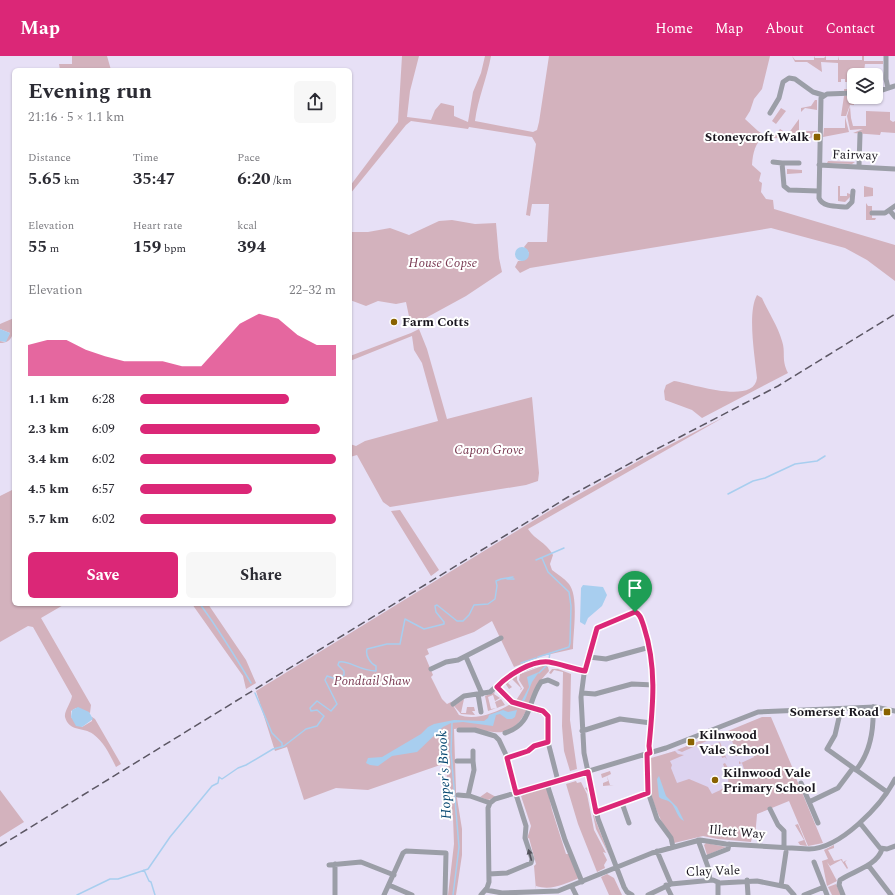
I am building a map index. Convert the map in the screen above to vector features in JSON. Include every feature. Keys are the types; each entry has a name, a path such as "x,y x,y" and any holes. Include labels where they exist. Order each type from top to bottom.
{"street":[{"path":"886,56 886,79 888,88"},
{"path":"770,113 779,98 782,82 789,78 795,79 813,92 823,95 847,93"},
{"path":"883,90 895,86"},
{"name":"Fairway","path":"823,95 821,100 819,165 895,168"},
{"path":"852,138 859,136 859,166"},
{"path":"773,162 799,163"},
{"path":"782,163 782,182 785,188 791,191 818,192"},
{"path":"819,165 818,192 819,200 823,204 846,207 852,203 853,191"},
{"path":"872,213 885,213 890,211 895,206"},
{"path":"890,211 895,217"},
{"path":"632,895 626,891 596,812 582,731 582,693 585,671 595,633 599,627 632,612 637,612 650,647 654,685 649,746 648,793 657,819 671,838 673,847"},
{"path":"431,669 446,662 457,661 501,638"},
{"path":"589,657 606,659 650,647"},
{"path":"466,657 480,694 481,712"},
{"path":"453,704 462,697 490,692 508,676 540,662 552,663 585,671"},
{"path":"505,733 519,725 526,717 541,682 548,680 556,684"},
{"path":"582,693 595,694 629,684 654,685"},
{"path":"497,687 512,702 547,714 548,742 558,781"},
{"path":"809,802 838,788 864,759 869,747 874,726 873,707"},
{"path":"481,895 486,890 489,874 488,808 490,803 495,799 649,754 761,712 873,707 895,711"},
{"path":"841,709 835,735 826,748 887,792"},
{"path":"582,731 620,719 651,723"},
{"path":"459,730 475,730 495,736 499,740 507,758 526,826 525,838 532,861 529,865 507,873 489,874"},
{"path":"507,758 528,751 534,746 548,742"},
{"path":"468,796 474,772 473,751"},
{"path":"457,761 473,761"},
{"name":"Illett Way","path":"486,890 500,893 526,894 558,892 657,851 698,840 785,850 812,849 820,847 846,834 860,823 887,792 895,779"},
{"path":"801,783 818,823"},
{"path":"547,784 565,840 582,882"},
{"path":"596,812 648,793"},
{"path":"458,795 468,796 490,803"},
{"path":"622,803 628,823"},
{"path":"770,809 778,826 784,831 785,850 781,886"},
{"path":"860,823 877,846 882,849 895,846"},
{"path":"698,840 709,868 710,880"},
{"path":"705,858 727,850 729,844"},
{"path":"843,895 839,885 840,880 868,865 879,856 882,849"},
{"path":"657,851 669,885 670,895"},
{"path":"384,895 404,852 445,852 447,856 445,895"},
{"path":"329,864 361,862 394,875"},
{"path":"814,862 827,895"},
{"path":"335,864 335,895"},
{"path":"868,865 892,895 895,892"},
{"name":"Clay Vale","path":"648,895 669,885 710,880 718,882 747,880 790,888 794,895"},
{"path":"747,880 748,895"},
{"path":"718,882 718,895"},
{"path":"389,885 412,895"},
{"path":"572,886 576,895"},
{"path":"804,895 824,887"}],"shaded area":[{"name":"Kilnwood Vale Primary School","path":"728,731 736,750 763,739 789,800 757,814 756,827 700,821 652,759"}],"green space":[{"path":"72,56 107,56 110,68 60,68 59,64 72,64"},
{"path":"402,56 419,56 410,91 407,117 431,120 435,110 441,103 454,106 454,116 468,122 473,92 481,73 485,56 491,56 475,121 533,132 537,130 539,122 549,56 770,56 762,89 754,99 750,111 745,119 764,135 755,148 752,165 761,173 759,181 762,183 761,192 766,199 773,200 774,209 895,245 895,281 867,260 845,248 771,228 530,268 520,273 515,267 518,261 522,261 529,253 524,247 528,242 547,242 549,204 532,204 530,216 526,215 536,144 532,137 469,127 468,129 411,121 406,125 352,192 352,183 398,122"},
{"path":"792,56 795,60 814,60 814,56 815,58 824,58 826,56 826,60 838,60 839,56 839,60 862,60 862,56 864,56 864,61 883,61 883,64 865,64 864,68 847,68 847,82 845,82 845,79 841,79 841,82 838,82 838,63 821,62 822,72 807,62 795,62"},
{"path":"844,96 847,96 847,104 854,105 850,105 846,116 841,116"},
{"path":"815,100 817,100 817,110 805,108 801,112 801,108 811,106"},
{"path":"850,106 853,126 866,126 866,111 890,112 890,120 893,122 895,121 895,133 881,132 880,135 853,133 863,129 850,130 847,116"},
{"path":"781,108 786,111 776,124 772,121"},
{"path":"845,117 849,132 823,137 824,128 845,128"},
{"path":"799,119 799,139 773,138 780,129 788,134"},
{"path":"801,131 817,131 817,137 800,139"},
{"path":"828,161 855,162 852,164 827,163"},
{"path":"787,169 802,170 802,173 787,174"},
{"path":"838,186 840,186 840,196 847,196 847,193 851,196 845,202 838,201"},
{"path":"864,186 873,188 873,196 864,197"},
{"path":"866,203 868,206 872,206 872,218 876,218 875,220 866,220"},
{"name":"House Copse","path":"452,220 475,224 496,223 499,258 502,272 466,296 411,326 406,302 396,304 378,301 366,306 352,301 352,232 368,232 390,228 409,235 439,221"},
{"path":"757,295 762,298 780,335 788,373 702,418 692,410 665,400 664,391 666,385 674,381 720,391 734,392 745,391 753,386 757,378 752,335 752,313"},
{"path":"12,319 12,336 9,341 5,342 10,333 0,329 0,324"},
{"name":"Capon Grove","path":"419,329 427,349 447,419 532,397 539,473 538,481 526,485 390,507 383,502 357,455 352,456 352,445 356,446 365,441 438,421 422,363 414,350 412,336 352,360 352,355"},
{"name":"Pondtail Shaw","path":"726,416 528,529 550,550 553,555 550,564 552,570 569,584 572,590 575,606 573,649 542,656 514,667 492,621 474,632 427,649 429,654 425,656 433,675 431,677 442,699 447,704 451,702 459,715 472,717 487,715 512,703 527,709 520,721 512,728 504,732 465,728 454,729 456,792 462,829 462,855 456,895 448,895 454,844 453,817 449,806 446,763 368,790 336,788 304,800 287,747 275,751 256,691 554,508 642,459"},
{"path":"12,490 12,606 62,606 41,618 91,705 90,713 76,708 71,711 71,717 82,727 92,721 92,717 95,719 121,764 116,767 97,737 89,732 73,727 67,722 65,715 72,696 33,627 28,626 0,642 0,496"},
{"path":"400,510 439,570 431,576 391,511"},
{"path":"193,606 209,606 246,660 256,683 246,689 243,676"},
{"path":"545,665 548,667 549,671 541,680 529,706 515,702 524,688 519,680 520,674"},
{"path":"552,669 558,669 571,674 570,720 577,769 570,771 564,751 562,726 563,672 554,670 551,674 549,673"},
{"path":"517,675 517,680 522,689 520,690 521,688 512,679 508,683 512,687 509,689 505,683"},
{"path":"495,692 494,694 500,698 495,701 493,695 488,697 491,709 496,708 488,711 485,696"},
{"path":"464,699 461,713 466,713 467,707 474,707 475,711 472,711 475,715 461,714 454,706"},
{"path":"501,699 505,705 497,708 495,702"},
{"name":"Kilnwood Vale Primary School","path":"762,717 771,717 796,776 800,774 801,776 796,778 823,843 808,846 789,801 757,814 755,837 752,837 751,842 703,836 674,843 658,813 651,792 649,770 651,758 675,751 678,754 684,755 670,761 677,783 689,779 708,787 712,794 726,786 728,783 723,764 725,763 730,771 733,770 735,773 744,769 742,763 739,764 739,761 741,763 754,757 753,751 750,749 739,753 740,756 736,756 735,754 737,753 732,741 729,741 727,737 730,736 728,731"},
{"path":"717,734 718,736 682,752 677,750"},
{"path":"720,742 727,760 725,757 722,758 719,748 710,752 708,747"},
{"path":"610,771 611,774 602,778 601,774"},
{"path":"607,776 610,785 614,785 603,786 603,783 608,781"},
{"path":"576,781 577,783 581,782 587,794 594,830 606,853 603,852 607,860 604,865 605,868 597,872 578,824 566,784"},
{"path":"544,786 547,788 552,810 566,854 569,854 579,878 553,887 547,888 536,886 536,890 534,866 536,864 529,838 527,839 531,826 521,796"},
{"path":"588,787 595,819 610,857 596,829 588,792 585,788"},
{"path":"0,790 24,822 0,837"},
{"path":"487,792 496,797 488,800 480,797"},
{"path":"798,824 807,846 800,845 798,842 804,840 795,825"},
{"path":"706,843 726,847 707,855 704,845"},
{"path":"834,845 834,848 828,850 834,861 842,859 843,862 847,860 845,862 848,868 847,869 841,860 830,866 827,862 837,881 827,886 822,861 828,859 824,850"},
{"path":"607,874 614,878 622,895 609,895 601,877"},
{"path":"836,884 841,895 832,895 828,887"}],"water":[{"path":"519,247 525,247 529,251 529,257 525,261 519,261 515,257 515,251"},
{"path":"0,329 10,333 6,342 0,341"},
{"path":"583,585 603,587 607,595 602,606 588,618 585,625 580,622 581,588"},
{"path":"539,672 532,682 525,700 521,702 529,687 527,677"},
{"path":"78,707 89,712 93,719 82,727 76,726 71,717 72,710"},
{"path":"503,710 508,712 517,710 515,717 512,719 507,719 500,714 496,715 493,726 463,722 451,723 443,727 417,752 392,756 378,766 366,763 368,758 382,757 421,734 428,727 434,724 454,720 484,721 489,715"},
{"path":"659,776 666,796 677,807 684,821 680,818 671,803 659,797 657,779"}],"waterway":[{"path":"728,494 753,481 765,478 795,464 817,461 825,456"},
{"path":"536,560 564,548"},
{"name":"Hopper's Brook","path":"538,657 569,647 570,643 571,606 569,592 548,572 542,558"},
{"path":"77,895 110,879 118,879 148,869 170,837 212,786 218,783 219,777 222,779 238,768 273,749 284,746 306,729 317,726 324,716 317,710 311,711 310,708 317,701 331,711 337,704 325,680 327,676 336,679 344,675 344,671 338,665 339,662 347,663 370,671 376,671 376,666 370,662 367,649 387,644 400,644 405,619 424,629 444,624 436,612 435,606 437,605 457,621 463,621 469,615 474,605 488,604 495,599 497,586 496,581 513,577"},
{"path":"507,579 514,579"},
{"path":"201,606 227,643 251,683"},
{"name":"Hopper's Brook","path":"549,659 550,653"},
{"name":"Hopper's Brook","path":"521,663 536,658"},
{"name":"Hopper's Brook","path":"539,673 546,666"},
{"path":"255,693 272,733 282,743 282,747"},
{"name":"Hopper's Brook","path":"452,722 451,752 459,847 453,895"},
{"path":"144,870 149,881 151,882 155,895"}],"railway":[{"path":"0,846 568,497 778,386 895,314"}],"place":[{"name":"Stoneycroft Walk","path":"817,137"},
{"name":"Farm Cotts","path":"394,322"},
{"name":"Somerset Road","path":"887,712"},
{"name":"Kilnwood Vale School","path":"691,742"},
{"name":"Kilnwood Vale Primary School","path":"715,780"}],"route":[{"path":"635,612 639,615 651,652 654,677 649,746 650,753 647,754 649,759 647,779 648,793 596,812 588,772 516,793 508,768 507,758 528,751 534,746 544,742 548,742 548,716 543,711 520,706 512,702 497,687 508,676 540,662 552,663 585,671 597,628 601,625 635,612"}]}
